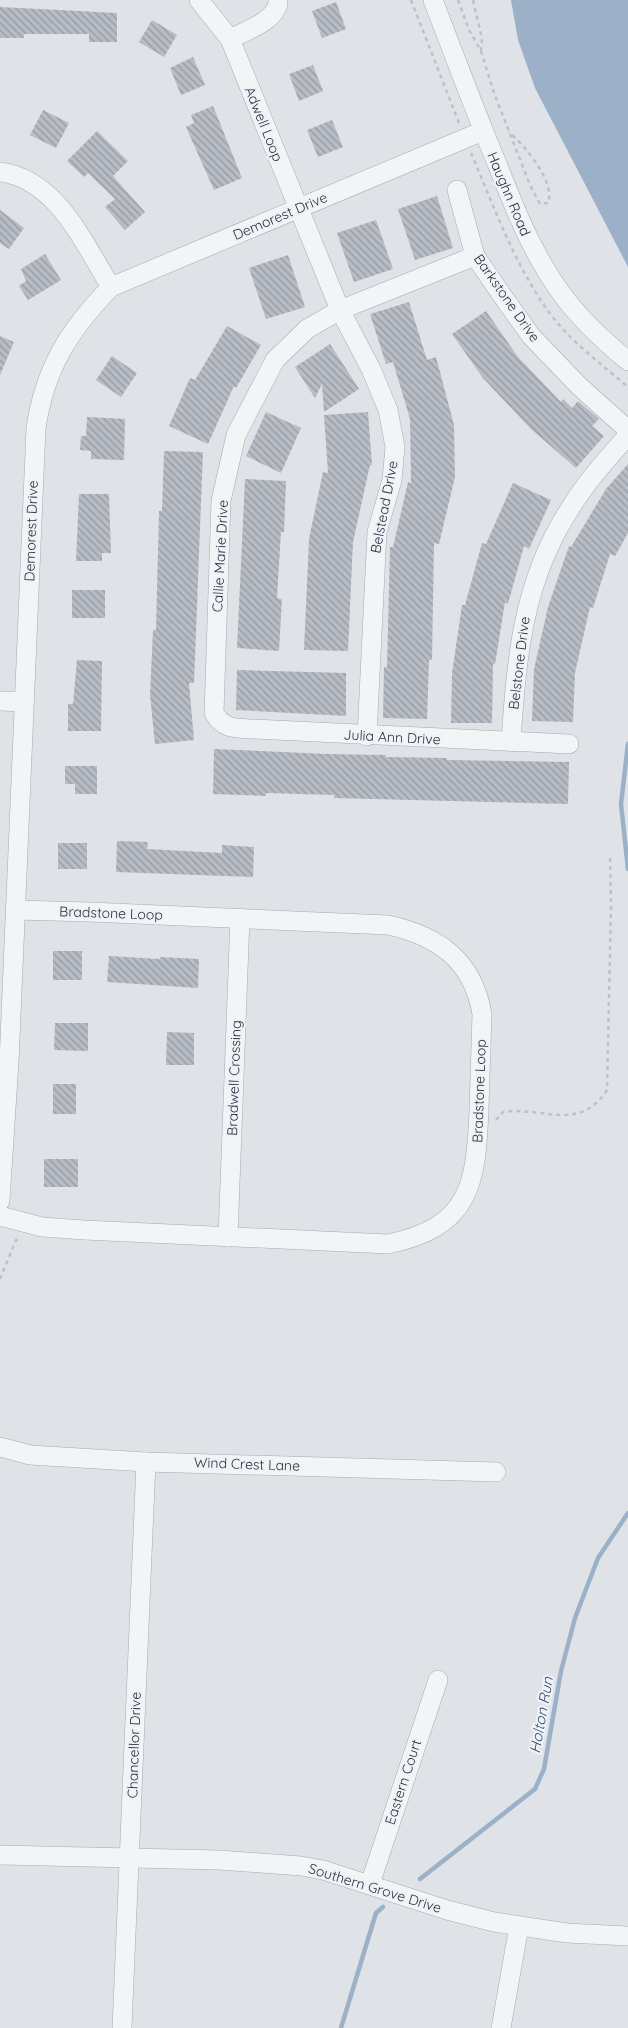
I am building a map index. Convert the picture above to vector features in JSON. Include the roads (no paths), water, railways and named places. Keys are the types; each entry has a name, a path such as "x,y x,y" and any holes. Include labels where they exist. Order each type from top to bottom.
{"street":[{"path":"230,38 268,18 274,13 278,0"},
{"name":"Haughn Road","path":"433,0 483,131 524,230 550,278 564,298 598,336 628,361"},
{"name":"Adwell Loop","path":"207,3 230,38 297,209"},
{"name":"Demorest Drive","path":"0,1201 9,1062 36,437 40,401 51,370 70,334 84,315 111,287 483,131"},
{"path":"0,172 36,185 60,207 111,287"},
{"name":"Barkstone Drive","path":"457,190 475,256 531,336 579,386 628,430"},
{"name":"Belstead Drive","path":"297,209 340,310 371,369 388,410 395,447 392,480 377,532 367,736"},
{"name":"Callie Marie Drive","path":"218,720 214,713 222,501 236,435 275,360 307,329 340,310 475,256"},
{"name":"Belstone Drive","path":"511,742 515,669 526,610 546,555 570,507 628,435"},
{"path":"0,701 24,702"},
{"name":"Julia Ann Drive","path":"218,720 226,727 367,736 569,744"},
{"name":"Bradstone Loop","path":"0,1216 42,1226 388,1244 420,1236 448,1218 462,1202 476,1160 482,1014 480,998 461,963 446,949 410,930 388,925 15,910"},
{"name":"Bradwell Crossing","path":"228,1237 240,918"},
{"name":"Wind Crest Lane","path":"0,1447 30,1455 146,1462 496,1472"},
{"name":"Chancellor Drive","path":"122,2028 146,1462"},
{"name":"Eastern Court","path":"370,1884 438,1680"},
{"name":"Southern Grove Drive","path":"0,1855 283,1863 323,1870 447,1910 519,1926 567,1933 628,1936"},
{"path":"501,2028 519,1926"}],"water":[{"path":"511,0 628,0 628,267 535,88 518,40"}],"waterway":[{"name":"Holton Run","path":"628,744 621,804 628,869"},
{"name":"Holton Run","path":"420,1879 535,1789 544,1769 561,1671 575,1618 598,1558 628,1513"},
{"name":"Holton Run","path":"341,2028 376,1913 383,1907"}]}
